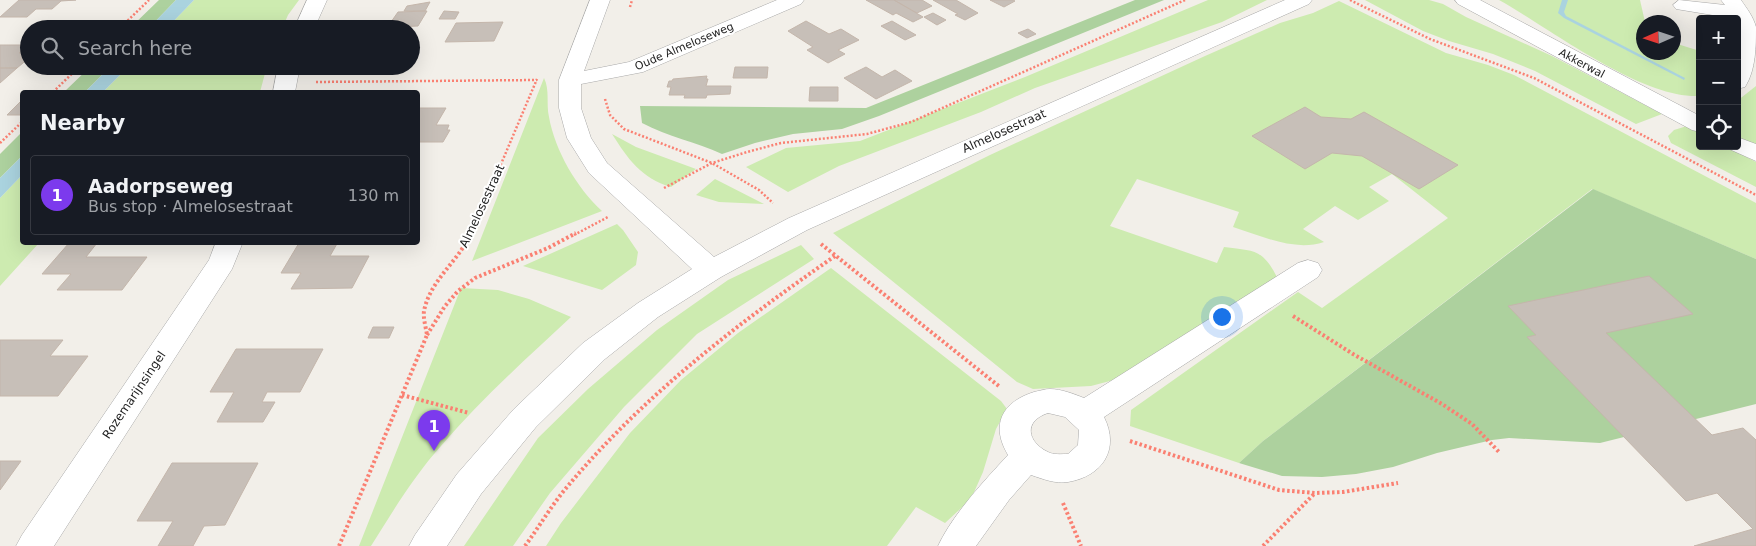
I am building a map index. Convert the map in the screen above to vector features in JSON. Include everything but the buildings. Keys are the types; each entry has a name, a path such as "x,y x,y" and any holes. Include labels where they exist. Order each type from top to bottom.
{"street":[{"path":"308,20 317,0"},
{"path":"600,0 570,80 570,108 579,138 598,168 711,270"},
{"name":"Oude Almeloseweg","path":"570,80 609,74 635,67 794,0"},
{"name":"Almelosestraat","path":"427,546 469,484 525,418 594,351 648,310 711,270 798,224 1302,0"},
{"name":"Akkerwal","path":"1465,0 1694,116"},
{"path":"1683,5 1736,7 1748,28 1752,42 1747,66 1741,76"},
{"path":"1741,146 1756,154"},
{"name":"Rozemarijnsingel","path":"34,546 222,262 229,245"},
{"path":"1090,424 1308,270"},
{"path":"1058,401 1068,404 1090,424 1096,446 1090,456 1080,464 1067,468 1040,462 1018,444 1014,430 1015,422 1026,408 1040,402 1058,401"},
{"path":"956,546 997,490 1040,462"}],"path":[{"path":"128,20 149,0"},
{"path":"427,335 445,306 458,291 476,278 548,248 712,163 781,143 867,134 911,122 1185,0"},
{"path":"1350,0 1427,38 1509,66 1534,78 1756,195"},
{"name":"Almelosestraat","path":"338,546 427,335 424,312 434,286 467,243 541,71"},
{"path":"609,74 604,98 610,115 624,130 712,163 759,190 835,256 1026,408"},
{"path":"55,90 71,75"},
{"path":"286,80 537,80"},
{"path":"0,143 20,124"},
{"path":"525,546 566,488 647,401 760,308 835,256"},
{"path":"1266,298 1344,349 1442,404 1472,424 1500,453"},
{"path":"402,395 469,413"},
{"path":"1090,424 1122,438 1279,490 1315,493 1343,492 1398,484"},
{"path":"1040,462 1055,485 1081,546"},
{"path":"1263,546 1315,493"}],"green space":[{"path":"159,0 176,0 157,20 138,20"},
{"path":"194,0 299,0 286,20 175,20"},
{"path":"1135,0 1164,0 879,116 842,129 793,134 755,143 722,154 642,123 640,106 866,108"},
{"path":"1208,0 1267,0 1222,22 1035,88 981,112 839,166 788,192 746,167 786,148 860,141 1025,77"},
{"path":"1365,0 1429,0 1443,4 1466,17 1552,56 1662,114 1636,124 1535,71 1493,54 1423,31"},
{"path":"1499,0 1640,0 1643,15 1636,15 1636,60 1681,60 1681,45 1696,50 1696,96 1677,94 1624,75"},
{"path":"1339,1 1446,53 1488,65 1514,75 1756,203 1756,259 1592,189 1263,441 1239,463 1130,426 1131,410 1298,292 1322,308 1448,218 1392,174 1369,187 1389,201 1358,220 1335,206 1303,229 1324,242 1313,245 1278,242 1233,227 1239,212 1137,179 1110,226 1217,263 1224,247 1250,251 1261,256 1277,277 1125,377 1091,386 1033,389 1017,382 833,233 990,155 1205,56 1280,23 1313,13"},
{"path":"82,75 102,75 87,90 66,90"},
{"path":"120,75 265,75 261,90 105,90"},
{"path":"544,78 547,87 549,117 556,143 576,180 602,211 472,261"},
{"path":"1756,86 1756,147 1741,140 1741,98"},
{"path":"1687,126 1696,131 1696,150 1734,150 1756,162 1756,187 1671,143 1668,136 1674,130"},
{"path":"20,134 20,158 0,178 0,154"},
{"path":"612,134 636,147 696,169 671,187 661,183 636,167"},
{"path":"20,177 20,245 37,245 0,286 0,198"},
{"path":"715,179 764,204 719,202 696,195"},
{"path":"1593,189 1756,259 1756,404 1600,443 1509,438 1492,440 1437,453 1393,467 1356,474 1322,477 1282,476 1239,463 1263,441"},
{"path":"617,224 638,252 636,265 602,290 523,266"},
{"path":"801,245 814,259 697,334 624,407 550,493 513,546 464,546 538,438 588,389 657,330 728,280"},
{"path":"831,268 1001,401 1007,409 996,429 983,472 971,499 945,523 916,507 887,546 546,546 561,523 630,433 681,380 738,333"},
{"path":"461,288 498,290 529,299 571,317 488,396 431,457 371,546 359,546"}],"water":[{"path":"176,0 194,0 175,20 157,20"},
{"path":"1562,0 1568,0 1564,12 1566,16 1636,52 1636,55 1564,18 1558,13"},
{"path":"1645,60 1650,60 1685,78 1684,80"},
{"path":"102,75 120,75 105,90 87,90"},
{"path":"20,158 20,177 0,198 0,178"}],"place":[{"name":"Aadorpseweg","path":"434,451"}]}
